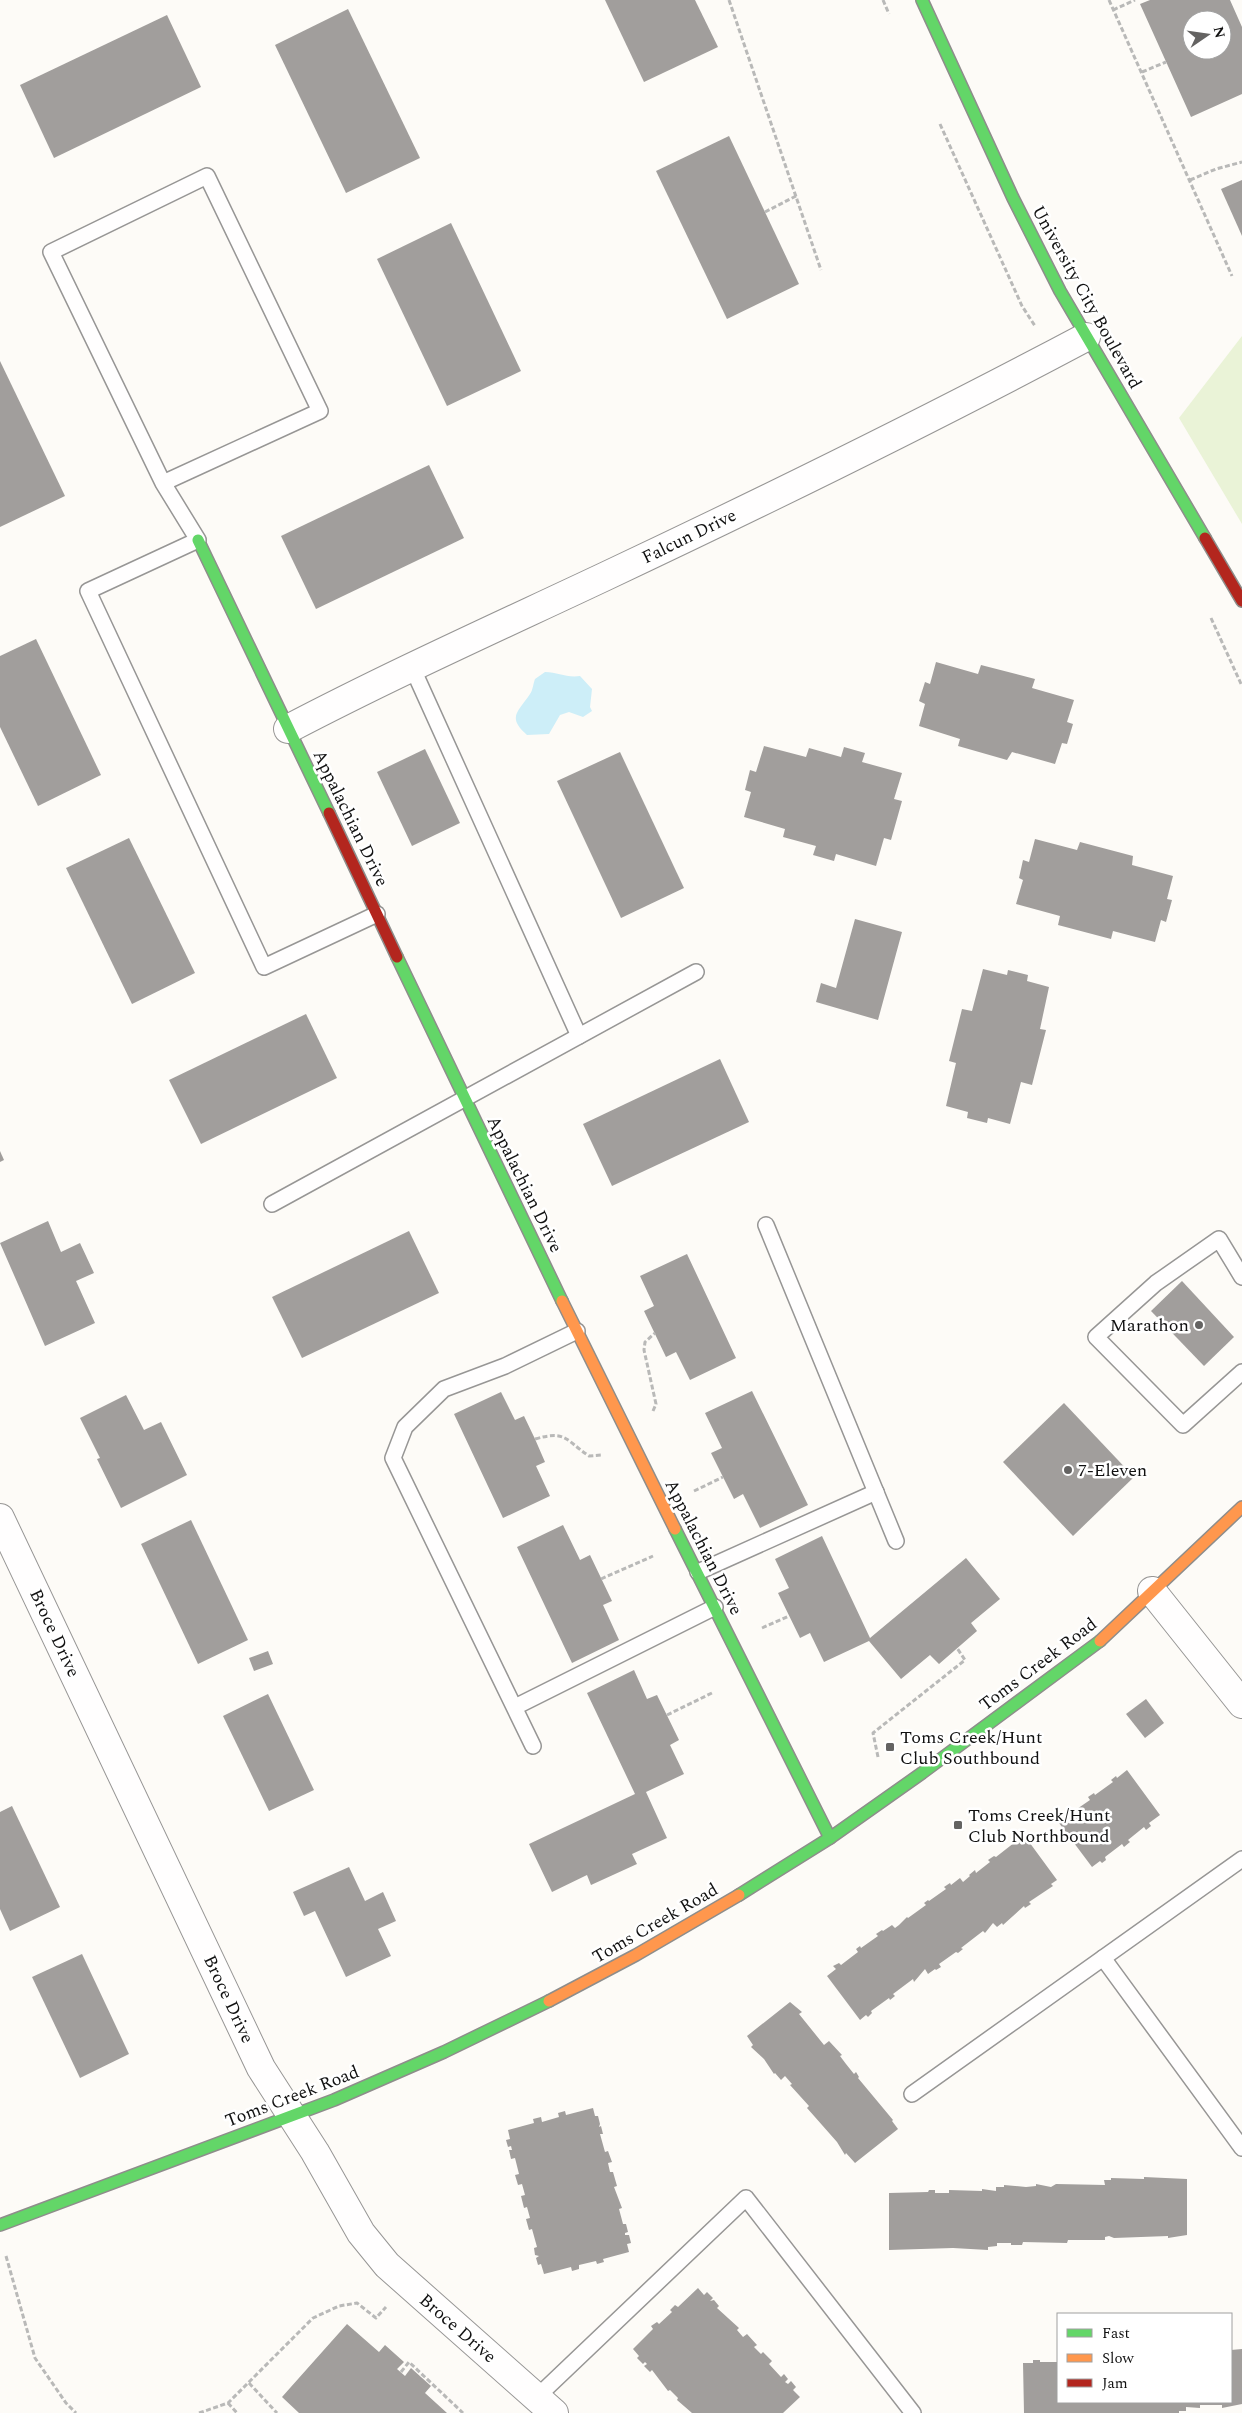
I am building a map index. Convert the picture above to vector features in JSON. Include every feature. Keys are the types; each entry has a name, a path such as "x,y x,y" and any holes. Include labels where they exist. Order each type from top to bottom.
{"main road":[{"name":"University City Boulevard","path":"922,0 1013,198 1086,337 1242,601"},
{"name":"Appalachian Drive","path":"198,540 577,1331 830,1838"},
{"name":"Toms Creek Road","path":"0,2225 291,2115 444,2052 574,1989 722,1906 830,1838 1108,1634 1242,1507"}],"street":[{"name":"Falcun Drive","path":"288,729 412,667 607,576 848,459 1086,337"},
{"name":"Broce Drive","path":"0,1518 261,2068 291,2115 360,2233 387,2265 545,2405"},
{"path":"1152,1591 1242,1704"}],"lane":[{"path":"163,483 320,412 207,176 51,252 163,483 198,540 88,591 264,967 377,914"},
{"path":"412,667 579,1036"},
{"path":"272,1204 696,972"},
{"path":"766,1225 896,1541"},
{"path":"1242,1276 1218,1238 1156,1283 1096,1337 1183,1425 1242,1372"},
{"path":"533,1746 393,1458 405,1427 444,1389 505,1366 577,1331"},
{"path":"698,1572 876,1492"},
{"path":"515,1707 715,1608"},
{"path":"912,2094 1242,1859"},
{"path":"1103,1958 1242,2148"},
{"path":"545,2405 746,2198 913,2413"}],"path":[{"path":"729,0 822,270"},
{"path":"1109,0 1232,276"},
{"path":"1113,10 1135,0"},
{"path":"1142,72 1166,62"},
{"path":"1190,180 1216,169 1242,162"},
{"path":"765,212 796,196"},
{"path":"535,1439 557,1435 570,1440 589,1456 633,1444 655,1409 656,1404 644,1350 645,1342 655,1333"},
{"path":"601,1579 682,1543"},
{"path":"878,1757 873,1733 965,1660 957,1648"},
{"path":"667,1715 714,1692"},
{"path":"6,2256 35,2358 66,2404 76,2413"},
{"path":"199,2413 228,2403 313,2318 339,2306 356,2303 376,2318 388,2306"},
{"path":"401,2372 409,2362 463,2413"},
{"path":"249,2383 277,2413"},
{"path":"228,2403 237,2413"}],"green space":[{"path":"1242,336 1242,524 1179,418"}],"water":[{"path":"545,672 580,676 592,689 590,707 592,711 583,717 569,712 560,715 549,734 527,735 517,723 516,714 531,692 535,679"}],"building":[{"path":"605,0 695,0 718,47 644,82"},
{"path":"1150,0 1230,0 1242,27 1242,94 1191,117 1140,4"},
{"path":"348,9 420,158 346,193 275,45"},
{"path":"167,15 201,87 54,158 20,85"},
{"path":"729,136 799,284 727,319 656,171"},
{"path":"1242,180 1242,236 1221,189"},
{"path":"451,223 521,371 447,406 377,259"},
{"path":"0,361 65,496 0,527"},
{"path":"429,465 464,538 316,609 281,536"},
{"path":"36,639 101,775 38,806 0,727 0,656"},
{"path":"936,662 978,674 981,665 1035,679 1032,688 1074,700 1067,722 1073,724 1067,744 1062,743 1055,764 1012,752 1007,760 958,746 960,739 919,726 925,704 919,701 925,682 930,684"},
{"path":"764,746 806,757 809,748 841,757 844,747 865,753 862,762 902,773 894,799 902,801 891,840 884,838 876,866 836,854 834,861 813,855 816,846 783,837 785,829 744,817 751,792 745,790 750,770 756,772"},
{"path":"425,749 460,823 412,846 377,772"},
{"path":"620,752 684,888 621,918 557,781"},
{"path":"129,838 195,973 132,1004 66,868"},
{"path":"1035,839 1077,850 1080,842 1133,856 1132,865 1173,876 1167,899 1172,900 1166,922 1161,920 1155,942 1113,931 1111,939 1058,925 1060,916 1016,904 1023,880 1019,878 1023,860 1029,862"},
{"path":"855,919 902,932 878,1020 816,1002 821,983 836,988"},
{"path":"983,969 1007,975 1008,970 1028,975 1027,981 1049,987 1040,1029 1046,1030 1032,1085 1021,1082 1010,1124 988,1118 987,1123 967,1118 968,1112 946,1106 956,1063 949,1061 962,1009 972,1011"},
{"path":"306,1014 337,1078 201,1144 169,1080"},
{"path":"720,1059 749,1122 612,1186 583,1124"},
{"path":"0,1151 4,1160 0,1162"},
{"path":"48,1221 61,1252 80,1243 94,1273 76,1281 95,1323 45,1346 0,1243"},
{"path":"409,1231 439,1293 302,1358 272,1297"},
{"path":"687,1254 736,1358 690,1380 676,1352 666,1357 644,1311 654,1306 640,1276"},
{"path":"1182,1281 1234,1337 1204,1366 1151,1311"},
{"path":"752,1391 808,1505 760,1528 743,1494 734,1499 711,1453 722,1448 705,1413"},
{"path":"501,1392 515,1420 524,1416 535,1439 545,1462 536,1466 550,1496 503,1518 454,1414"},
{"path":"126,1395 144,1430 161,1422 187,1475 121,1508 97,1459 100,1458 80,1418"},
{"name":"7-Eleven","path":"1064,1403 1134,1477 1073,1536 1003,1462"},
{"path":"191,1520 248,1640 198,1664 141,1544"},
{"path":"563,1525 580,1560 590,1555 612,1601 603,1605 619,1640 572,1663 517,1547"},
{"path":"822,1536 870,1638 966,1558 1000,1599 971,1623 977,1631 939,1664 930,1655 901,1679 869,1641 824,1662 810,1633 800,1638 778,1593 789,1588 775,1559"},
{"path":"268,1651 273,1664 254,1671 249,1658"},
{"path":"634,1670 647,1699 657,1695 679,1740 670,1745 684,1774 646,1792 667,1838 632,1854 637,1864 591,1885 587,1875 552,1892 529,1844 635,1794 587,1693"},
{"path":"268,1694 314,1790 269,1811 223,1716"},
{"path":"1146,1699 1164,1723 1145,1738 1126,1714"},
{"path":"1127,1770 1160,1815 1149,1823 1151,1826 1146,1830 1144,1827 1128,1840 1130,1842 1124,1847 1122,1844 1105,1857 1106,1860 1102,1863 1100,1861 1092,1867 1059,1823 1069,1816 1067,1813 1073,1809 1074,1811 1090,1800 1088,1797 1094,1793 1095,1795 1113,1782 1111,1780 1116,1776 1117,1778"},
{"path":"12,1806 60,1907 10,1931 0,1909 0,1812"},
{"path":"1024,1835 1057,1880 1051,1884 1053,1886 1029,1902 1031,1904 1025,1908 1024,1906 1003,1925 1002,1923 997,1927 993,1923 985,1933 983,1931 961,1948 963,1949 958,1953 956,1952 939,1964 941,1967 928,1974 925,1969 914,1982 913,1979 893,1994 895,1996 890,2000 889,1998 871,2011 872,2013 868,2017 866,2015 860,2020 827,1976 836,1969 833,1966 839,1963 841,1965 858,1952 856,1949 860,1946 861,1948 878,1936 876,1934 882,1930 892,1925 895,1928 907,1917 926,1905 924,1903 946,1889 944,1887 950,1883 951,1885 960,1878 963,1882 975,1870 976,1873 990,1862 988,1860 994,1856 996,1857"},
{"path":"349,1867 365,1901 383,1892 396,1921 378,1929 391,1956 346,1977 315,1911 304,1916 293,1892"},
{"path":"82,1954 129,2054 80,2078 32,1977"},
{"path":"790,2002 802,2012 799,2014 824,2045 829,2041 842,2055 840,2056 846,2064 854,2074 856,2072 858,2078 893,2120 898,2129 855,2163 846,2153 845,2155 837,2142 807,2108 809,2106 790,2085 792,2084 785,2076 781,2080 774,2074 764,2059 751,2047 753,2045 747,2036"},
{"path":"593,2108 595,2116 598,2116 599,2127 601,2126 603,2134 600,2134 605,2152 608,2151 612,2162 608,2163 617,2186 614,2187 622,2208 619,2209 623,2224 626,2224 628,2232 625,2235 629,2235 631,2243 627,2244 629,2252 603,2259 604,2262 597,2264 596,2261 579,2265 579,2269 572,2271 571,2267 544,2274 541,2264 538,2265 536,2258 539,2256 535,2255 534,2248 537,2247 532,2229 529,2230 526,2219 530,2218 527,2207 524,2208 521,2196 525,2195 522,2184 518,2185 515,2175 519,2174 515,2158 511,2159 509,2150 512,2150 511,2146 508,2147 506,2140 510,2139 508,2130 534,2123 533,2119 541,2117 542,2122 559,2117 558,2113 565,2111 566,2115"},
{"path":"1144,2177 1187,2179 1187,2235 1168,2238 1168,2236 1114,2238 1109,2236 1105,2237 1105,2240 1068,2240 1067,2243 1023,2242 1022,2245 997,2243 997,2246 988,2247 988,2250 953,2248 889,2250 889,2193 928,2192 929,2190 935,2190 935,2193 949,2193 949,2190 982,2191 982,2189 996,2191 996,2187 1004,2187 1004,2185 1026,2187 1036,2186 1036,2184 1051,2187 1056,2184 1105,2185 1104,2180 1111,2180 1111,2178 1144,2179"},
{"path":"698,2288 704,2295 707,2292 713,2298 710,2301 714,2300 719,2306 717,2308 739,2328 737,2330 743,2337 747,2334 757,2345 754,2347 761,2354 763,2352 772,2361 769,2364 781,2377 784,2374 788,2379 785,2382 788,2384 791,2381 796,2387 793,2390 800,2397 783,2413 692,2413 677,2400 678,2398 670,2390 668,2391 652,2370 650,2372 644,2366 647,2364 645,2362 643,2364 637,2358 639,2356 633,2349 653,2329 651,2326 657,2322 659,2324 672,2312 670,2310 675,2305 678,2307"},
{"path":"347,2324 379,2352 385,2345 404,2362 397,2369 405,2376 411,2368 431,2386 425,2393 447,2413 299,2413 282,2397"},
{"path":"1242,2349 1242,2404 1222,2408 1222,2405 1200,2405 1200,2408 1186,2407 1186,2411 1179,2411 1179,2413 1024,2413 1023,2363 1033,2363 1033,2360 1057,2362 1057,2403 1232,2403 1232,2350"}],"traffic: fast":[{"path":"922,0 1013,198 1060,291 1205,538"},
{"path":"198,540 329,813"},
{"path":"397,957 562,1301"},
{"path":"675,1529 830,1838"},
{"path":"739,1895 830,1838 922,1773 1100,1641"},
{"path":"0,2225 334,2100 444,2052 549,2001"}],"traffic: slow":[{"path":"562,1301 675,1529"},
{"path":"1100,1641 1242,1507"},
{"path":"549,2001 636,1955 739,1895"}],"traffic: jam":[{"path":"1205,538 1242,601"},
{"path":"329,813 397,957"}],"place":[{"name":"Marathon","path":"1199,1325"},
{"name":"7-Eleven","path":"1068,1470"},
{"name":"Toms Creek/Hunt Club Southbound","path":"890,1747"},
{"name":"Toms Creek/Hunt Club Northbound","path":"958,1825"}]}
